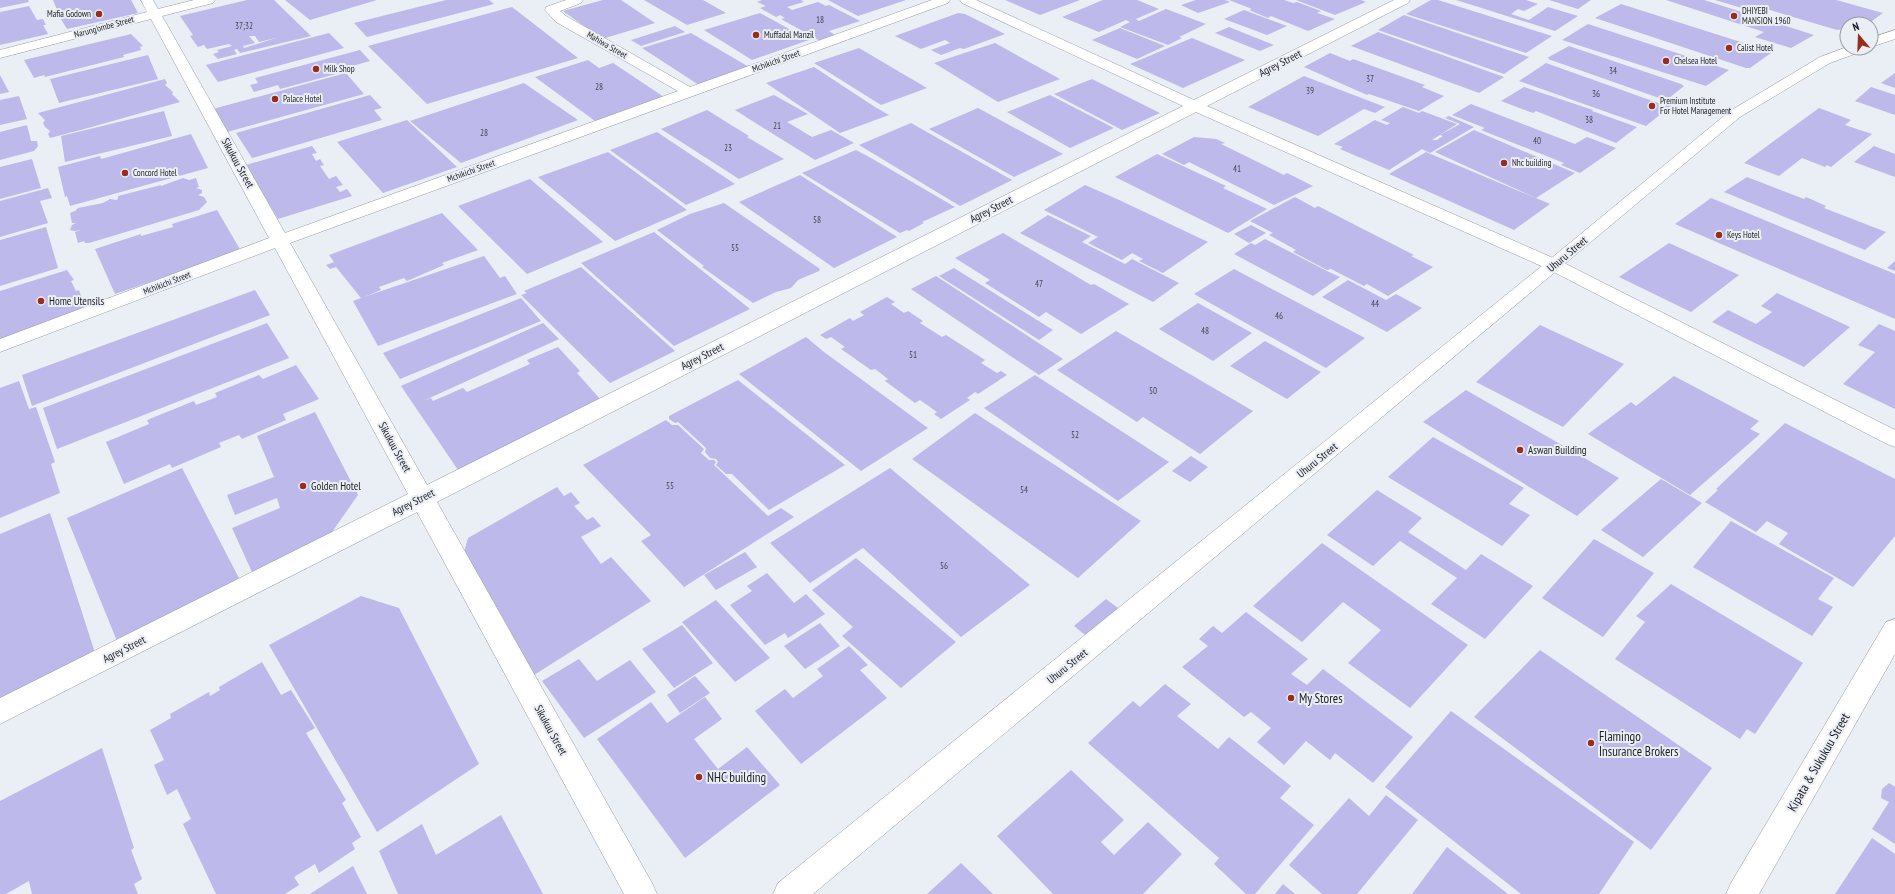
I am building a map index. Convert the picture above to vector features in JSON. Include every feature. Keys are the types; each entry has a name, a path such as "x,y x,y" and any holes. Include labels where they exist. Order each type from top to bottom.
{"street":[{"name":"Narung'ombe Street","path":"0,54 151,7 209,0"},
{"name":"Mahiwa Street","path":"577,0 551,10 561,19 689,92"},
{"name":"Mchikichi Street","path":"0,346 281,240 944,0"},
{"path":"966,0 1195,106 1554,265 1895,439"},
{"name":"Agrey Street","path":"0,712 1404,0"},
{"name":"Sikukuu Street","path":"151,7 641,894"},
{"path":"1879,40 1895,34"},
{"name":"Uhuru Street","path":"790,894 1554,265 1735,114 1825,60 1839,55"},
{"name":"Kipata & Sukukuu Street","path":"1742,894 1895,630"}],"building":[{"path":"0,0 28,0 29,2 0,8"},
{"name":"Mafia Godown","path":"53,0 131,0 138,13 67,29 59,16 63,15 61,12 58,12"},
{"path":"247,0 274,0 311,36 240,53 237,49 234,50 237,54 218,59 213,54 219,52 217,50 232,46 229,44 207,49 204,45 198,47 190,36 193,35 180,16","holes":["249,36 255,36 259,42 276,38 244,48 243,46 255,43"]},
{"path":"285,0 377,0 310,20"},
{"path":"446,0 489,0 494,4 367,37 354,23"},
{"path":"603,0 621,0 655,23 602,39 563,11"},
{"path":"644,0 703,0 726,13 687,25"},
{"path":"762,0 801,0 804,2 787,7 792,10 818,2 826,6 829,5 860,21 829,31 838,37 822,42 781,19 785,18 780,15 776,17 760,8 766,6 757,2"},
{"path":"828,0 906,0 858,16"},
{"path":"1005,0 1080,0 1040,15"},
{"path":"1103,0 1137,0 1159,9 1136,19 1139,21 1166,9 1206,24 1179,37 1182,38 1168,45 1120,27 1130,22 1126,20 1099,32 1062,17"},
{"path":"1196,0 1225,0 1230,2 1198,13 1181,5"},
{"path":"1229,0 1284,0 1293,3 1297,2 1321,11 1317,13 1335,19 1308,31 1271,16 1268,18 1249,10 1252,9"},
{"path":"1296,0 1361,0 1366,2 1335,15"},
{"path":"1431,0 1438,0 1552,36 1526,53 1406,14"},
{"path":"1456,0 1526,0 1538,4 1524,11 1518,9 1511,14 1529,20 1548,7 1578,16 1555,31"},
{"path":"1549,0 1591,0 1578,9"},
{"name":"DHIYEBI MANSION 1960","path":"1666,0 1704,0 1814,35 1791,48 1755,37 1764,32"},
{"path":"1715,0 1836,0 1883,13 1879,16 1839,16 1839,30 1837,30 1760,7 1752,11"},
{"path":"1621,4 1769,51 1771,53 1750,68 1746,68 1595,18"},
{"path":"29,6 37,20 43,19 46,25 43,25 48,34 0,45 0,12"},
{"path":"512,7 578,58 427,104 368,46"},
{"path":"1244,10 1287,26 1267,35 1224,19"},
{"name":"Muffadal Manzil","path":"760,13 809,40 752,60 704,30"},
{"path":"958,13 965,14 1005,34 964,49 960,48 941,55 931,50 950,43 945,40 921,49 895,36"},
{"path":"1404,15 1529,57 1504,74 1378,30"},
{"name":"Chelsea Hotel","path":"1588,24 1729,70 1706,86 1562,40"},
{"path":"675,26 685,32 641,46 631,40"},
{"path":"1229,27 1274,45 1260,51 1215,33"},
{"path":"1120,28 1165,46 1137,59 1092,40"},
{"path":"1378,32 1504,77 1479,93 1351,46"},
{"path":"329,33 344,48 218,82 206,65"},
{"path":"691,33 749,67 699,85 642,48"},
{"path":"131,34 143,46 140,47 141,50 123,55 124,57 45,77 44,75 34,78 24,60"},
{"path":"1192,38 1245,60 1183,88 1130,64"},
{"path":"995,43 1060,79 998,102 934,63"},
{"path":"1569,46 1684,86 1669,98 1662,99 1547,58"},
{"path":"859,48 927,88 881,105 814,63"},
{"name":"Milk Shop","path":"360,50 370,61 345,68 347,71 280,89 278,85 254,92 250,85 258,83 255,78"},
{"path":"1330,53 1350,61 1353,59 1425,85 1422,87 1444,96 1419,111 1369,94 1367,95 1304,67"},
{"path":"148,55 158,79 59,103 50,79"},
{"path":"588,60 599,68 613,63 664,97 595,121 535,77"},
{"path":"1546,63 1661,104 1663,102 1672,105 1646,126 1519,81"},
{"path":"814,67 889,115 840,133 766,83"},
{"path":"346,73 364,94 227,132 213,109"},
{"path":"1895,73 1895,88 1881,83"},
{"path":"0,75 9,92 0,94"},
{"path":"1304,76 1385,107 1375,113 1364,109 1318,136 1248,107"},
{"path":"165,79 167,83 165,85 173,92 172,94 180,102 50,138 48,134 50,131 43,123 45,120 38,113"},
{"path":"1092,79 1160,113 1122,130 1054,94"},
{"path":"524,83 578,120 461,163 410,121"},
{"path":"1524,87 1593,110 1592,111 1637,127 1616,143 1536,111 1533,113 1501,101"},
{"path":"1871,87 1895,95 1895,115 1855,101"},
{"path":"370,95 382,108 374,110 382,120 252,158 236,133"},
{"path":"774,95 808,114 787,122 812,137 831,130 854,143 815,160 735,110"},
{"path":"1050,95 1114,128 1070,148 1007,112"},
{"path":"19,96 27,119 0,125 0,100"},
{"path":"1471,104 1575,144 1587,137 1616,148 1580,173 1561,165 1564,163 1481,130 1485,128 1452,115"},
{"path":"1403,107 1419,113 1422,111 1457,124 1432,140 1437,140 1443,136 1440,135 1460,124 1445,118 1449,116 1474,127 1430,153 1422,149 1389,170 1340,149 1343,147 1334,144 1375,120 1387,125 1390,123 1381,120"},
{"path":"978,108 1063,154 1014,177 929,129"},
{"path":"1819,108 1851,120 1845,125 1872,134 1831,167 1827,165 1825,167 1802,158 1779,176 1744,163"},
{"path":"707,110 749,136 747,137 784,159 739,179 661,129"},
{"path":"164,111 172,136 65,162 61,136"},
{"path":"407,120 457,167 383,193 337,142"},
{"path":"911,123 1012,180 960,206 859,145"},
{"path":"27,125 31,141 37,141 38,146 34,151 0,160 0,132"},
{"name":"Nhc building","path":"1474,130 1575,173 1536,198 1435,152"},
{"path":"657,132 735,184 686,205 610,150"},
{"name":"Concord Hotel","path":"191,134 208,168 70,206 67,196 65,197 58,167 100,156 101,159"},
{"path":"1194,137 1216,139 1225,143 1221,144 1284,175 1287,173 1313,186 1274,205 1189,162 1184,165 1162,154"},
{"path":"312,146 317,153 312,154 316,161 320,159 324,165 320,166 329,179 336,176 343,185 336,187 340,192 347,189 352,196 278,219 246,165"},
{"path":"1874,146 1895,154 1895,177 1854,162"},
{"path":"856,150 955,207 922,222 924,223 909,231 907,230 900,233 802,173"},
{"path":"608,152 687,210 615,241 538,177"},
{"path":"1426,152 1550,204 1514,230 1389,174"},
{"path":"1157,154 1226,186 1223,188 1267,209 1228,233 1115,177"},
{"path":"32,159 41,188 0,199 0,167"},
{"path":"800,175 897,237 834,268 739,202"},
{"path":"1747,177 1804,199 1806,197 1826,206 1824,208 1886,232 1865,250 1724,192"},
{"path":"183,178 189,180 196,178 199,187 196,188 202,190 202,193 198,195 204,197 207,202 199,210 89,243 85,243 84,241 78,243 75,232 81,230 70,230 72,225 76,223 72,223 70,213 78,208 103,203 110,199 116,200 118,199 118,196 161,186"},
{"path":"530,179 603,242 527,274 458,206"},
{"path":"1085,185 1208,242 1163,273 1139,261 1143,259 1132,253 1122,260 1088,243 1098,237 1044,210"},
{"path":"48,188 52,198 40,201 48,223 0,237 0,201"},
{"path":"1295,197 1315,208 1318,206 1414,255 1411,256 1433,267 1388,296 1367,284 1364,286 1331,269 1327,270 1293,252 1296,250 1269,235 1273,233 1250,221"},
{"path":"1711,198 1895,274 1895,319 1675,224"},
{"path":"724,203 820,269 819,271 798,280 791,288 776,292 753,303 702,267 704,266 657,230 690,214"},
{"path":"217,210 241,251 115,294 95,249 141,234 141,236 173,227 172,224"},
{"path":"442,213 478,250 442,263 444,265 407,281 404,278 379,287 381,290 364,297 484,256 500,278 505,276 517,294 378,346 353,301 361,298 336,267 330,269 326,265 334,262 329,255"},
{"path":"1048,215 1091,236 1082,242 1125,264 1132,259 1179,283 1153,302 1020,233"},
{"path":"1251,225 1266,233 1249,243 1234,234"},
{"path":"46,227 58,268 0,286 0,240"},
{"path":"654,232 750,309 674,346 581,263"},
{"path":"1003,233 1091,285 1094,284 1129,304 1081,334 1046,312 1039,317 985,283 990,280 955,258"},
{"path":"1265,239 1340,277 1313,296 1234,254 1251,243 1255,245"},
{"path":"1669,243 1739,275 1691,312 1619,277"},
{"path":"1895,261 1895,271 1887,268"},
{"path":"581,267 675,351 610,383 521,295 527,293 524,291"},
{"path":"954,268 1053,330 1039,340 939,276"},
{"path":"1234,269 1365,338 1326,368 1194,294"},
{"name":"Home Utensils","path":"67,270 74,280 71,281 76,291 79,290 86,311 0,343 0,291"},
{"path":"936,276 1063,359 1039,375 911,289"},
{"path":"1348,280 1386,300 1396,294 1422,308 1387,332 1322,297"},
{"path":"255,290 270,315 32,406 22,375"},
{"path":"1777,293 1850,327 1804,367 1712,322 1728,310 1756,324 1772,312 1761,306"},
{"path":"887,297 895,302 891,304 904,313 908,311 923,321 920,323 942,337 946,335 985,360 981,363 997,373 1001,371 1007,375 978,394 975,392 967,398 970,400 941,419 934,414 937,412 920,400 915,403 885,381 888,379 875,369 871,370 841,349 845,347 831,337 826,339 820,335 850,318 853,321 864,315 860,312"},
{"path":"521,298 541,321 400,379 383,353"},
{"path":"1198,303 1252,333 1213,361 1159,329"},
{"path":"267,323 289,358 57,449 43,408"},
{"path":"543,323 559,339 423,401 431,398 433,401 463,388 467,392 530,364 527,360 558,347 580,371 577,373 601,400 458,470 401,386"},
{"path":"1879,324 1895,331 1895,409 1843,384 1875,352 1858,345"},
{"path":"1540,325 1624,364 1563,427 1476,382"},
{"path":"1116,331 1253,411 1200,454 1143,417 1137,422 1057,370"},
{"path":"806,337 824,352 928,428 861,471 739,374"},
{"path":"1265,341 1321,372 1287,399 1230,366"},
{"path":"296,365 319,399 283,414 286,420 242,439 239,435 219,443 221,447 172,468 170,464 124,484 106,442 149,424 147,420 194,401 196,405 217,397 215,393 259,375 263,379"},
{"path":"1035,375 1169,462 1118,501 984,408"},
{"path":"1674,376 1759,421 1750,429 1760,434 1690,495 1588,434 1631,402 1636,406"},
{"path":"738,380 845,465 769,510 732,474 726,474 716,465 718,462 716,459 710,458 705,452 706,448 678,422 675,423 669,419 669,416"},
{"path":"19,381 29,409 36,407 55,462 51,464 60,493 0,518 0,388"},
{"name":"Aswan Building","path":"1466,390 1619,478 1577,516 1423,422"},
{"name":"Golden Hotel","path":"315,412 358,495 332,532 252,572 232,528 280,508 277,498 235,515 227,495 274,477 257,436"},
{"path":"975,413 1141,521 1078,578 912,459"},
{"path":"666,420 672,425 678,425 704,449 701,453 709,460 714,460 716,462 714,465 768,516 781,508 794,517 684,587 641,541 651,535 583,465"},
{"path":"1785,423 1895,479 1895,536 1853,587 1779,544 1788,533 1767,521 1756,532 1705,502 1718,490 1716,489"},
{"path":"1433,437 1524,488 1509,504 1530,515 1502,546 1388,477"},
{"path":"1191,456 1208,467 1190,482 1172,471"},
{"path":"182,468 242,584 119,646 67,518"},
{"path":"890,468 1030,585 961,637 863,548 810,583 770,543"},
{"path":"1661,479 1702,503 1643,557 1601,530"},
{"path":"557,487 564,496 571,492 580,503 574,506 587,520 593,517 601,526 581,537 601,564 611,557 651,601 534,675 464,552 468,538"},
{"path":"1377,490 1422,518 1408,532 1466,570 1481,554 1533,586 1485,639 1431,604 1457,578 1400,541 1373,566 1327,535"},
{"path":"50,513 96,656 0,702 0,534"},
{"path":"1731,521 1834,578 1818,599 1833,607 1812,636 1693,567"},
{"path":"1594,539 1654,573 1603,637 1542,598"},
{"path":"1322,543 1468,645 1410,708 1348,663 1381,630 1343,602 1302,642 1253,606"},
{"path":"745,552 757,567 716,590 704,575"},
{"path":"856,558 956,642 901,688 842,636 853,627 812,590"},
{"path":"767,573 794,603 806,594 825,614 788,638 785,633 765,645 730,605 752,591 747,586"},
{"path":"1671,584 1803,663 1755,734 1747,729 1740,739 1615,659 1645,622 1636,616"},
{"path":"361,596 399,608 479,764 377,832 269,645"},
{"path":"1106,599 1122,611 1090,639 1074,626"},
{"path":"716,600 770,658 735,682 682,622"},
{"name":"My Stores","path":"1246,612 1308,659 1291,674 1307,685 1323,669 1413,737 1373,783 1335,753 1330,760 1306,741 1284,765 1257,742 1271,728 1251,712 1244,717 1182,667 1208,646 1199,639 1213,626 1222,633"},
{"path":"820,623 840,646 805,669 784,646"},
{"path":"682,625 713,663 674,688 642,649"},
{"path":"849,646 868,665 860,670 887,698 801,764 755,711 785,689 793,698 823,676 817,669"},
{"name":"Flamingo Insurance Brokers","path":"1540,650 1712,768 1651,850 1474,717"},
{"path":"579,659 597,681 630,660 656,692 584,738 542,681"},
{"path":"262,662 281,695 291,690 315,728 306,733 346,800 342,803 361,837 352,843 355,849 319,873 315,864 294,877 299,885 285,894 216,894 183,824 191,819 177,789 167,795 154,765 164,760 150,730 171,718 170,714 209,692 210,696 220,690 219,687"},
{"path":"695,676 710,693 680,713 667,695"},
{"path":"1165,684 1191,704 1177,716 1218,749 1229,737 1291,786 1280,798 1314,825 1255,894 1246,894 1214,864 1219,858 1088,743 1133,701 1140,707"},
{"name":"NHC building","path":"705,697 722,719 694,739 718,769 747,747 780,785 685,858 597,739 651,702 667,723"},
{"path":"1451,711 1634,842 1599,894 1521,894 1385,787"},
{"path":"102,748 134,848 131,850 142,879 134,884 138,894 32,894 29,881 6,894 0,894 0,801"},
{"path":"1071,770 1124,820 1101,842 1114,855 1148,822 1182,854 1143,894 1053,894 997,836"},
{"path":"1889,783 1895,787 1895,844 1872,829 1889,802 1881,798 1882,789"},
{"path":"1386,795 1418,820 1357,894 1322,894 1289,865 1349,798 1369,816"},
{"path":"501,815 543,894 398,894 379,851 422,824 436,855"},
{"path":"1872,838 1895,854 1895,894 1835,894"},
{"path":"1447,847 1508,894 1412,894"},
{"path":"961,863 993,894 927,894"},
{"path":"353,866 367,894 310,894"},
{"path":"1283,884 1295,894 1275,894"}],"place":[{"name":"Mafia Godown","path":"99,14"},
{"name":"DHIYEBI MANSION 1960","path":"1734,16"},
{"name":"Muffadal Manzil","path":"756,35"},
{"name":"Calist Hotel","path":"1729,48"},
{"name":"Chelsea Hotel","path":"1666,61"},
{"name":"Milk Shop","path":"316,69"},
{"name":"Palace Hotel","path":"275,99"},
{"name":"Premium Institute For Hotel Management","path":"1652,106"},
{"name":"Nhc building","path":"1504,163"},
{"name":"Concord Hotel","path":"125,173"},
{"name":"Keys Hotel","path":"1719,235"},
{"name":"Home Utensils","path":"41,301"},
{"name":"Aswan Building","path":"1520,450"},
{"name":"Golden Hotel","path":"303,486"},
{"name":"My Stores","path":"1291,698"},
{"name":"Flamingo Insurance Brokers","path":"1591,743"},
{"name":"NHC building","path":"699,777"}]}
